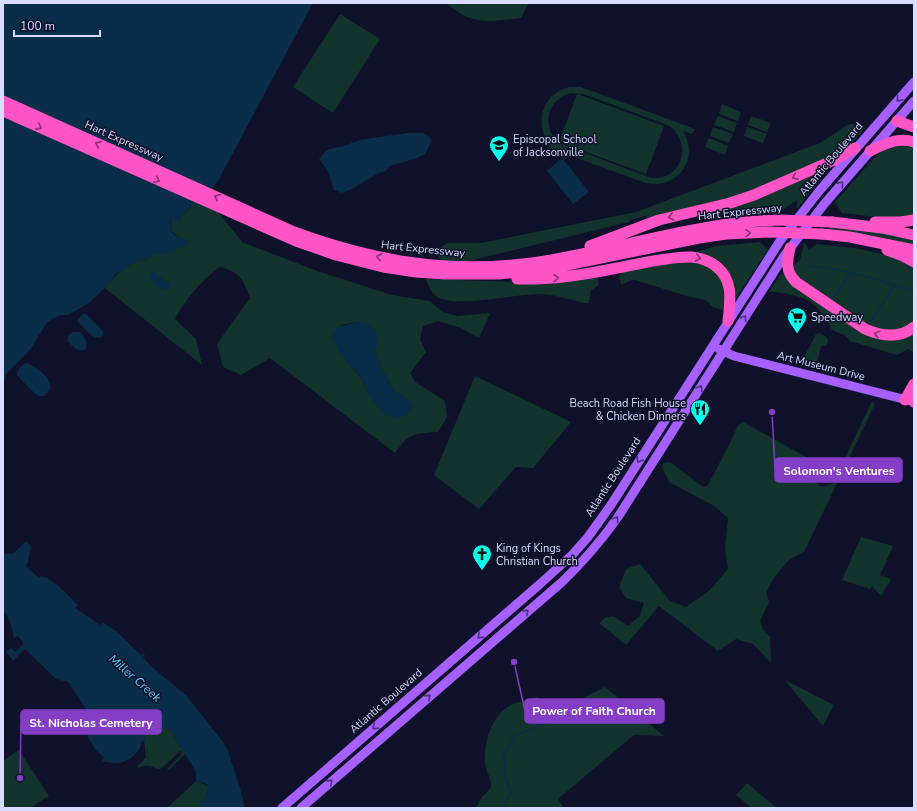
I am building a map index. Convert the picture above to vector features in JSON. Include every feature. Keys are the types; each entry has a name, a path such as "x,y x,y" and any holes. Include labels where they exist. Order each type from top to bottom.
{"highway":[{"name":"Hart Expressway","path":"3,101 308,237 375,257 475,275 552,268 699,238 746,233 770,232 822,234 850,237 914,250"},
{"name":"Hart Expressway","path":"3,111 315,249 383,267 425,273 548,260 704,228 743,222 779,220 832,222 870,226 914,235"},
{"path":"897,121 914,127"},
{"path":"870,151 886,143 905,140 914,142"},
{"path":"548,260 659,220 754,196 834,160 855,148"},
{"path":"832,222 901,222 914,220"},
{"path":"850,237 889,250 914,262"},
{"path":"790,248 788,267 791,277 796,282 865,329 884,336 894,336 914,327"},
{"path":"475,275 518,279 558,278 600,272 659,260 688,257 697,258 713,264 726,278 731,296 728,321"},
{"path":"911,401 914,384"}],"main road":[{"name":"Atlantic Boulevard","path":"282,808 540,584 573,554 588,537 611,504 780,240 855,148 914,82"},
{"path":"301,808 562,582 605,535 790,248 825,202 914,101"},
{"path":"884,116 897,121"},
{"name":"Art Museum Drive","path":"712,346 734,356 911,401"}],"green space":[{"path":"445,3 529,3 521,18 487,21 467,17"},
{"path":"340,14 380,39 333,113 293,87"},
{"path":"570,87 581,87 695,129 692,134 683,131 688,142 689,153 687,163 682,171 674,178 655,184 643,182 549,148 550,145 542,128 542,119 547,102 553,95","holes":["571,93 584,94 670,126 677,134 681,142 681,160 677,167 662,177 651,178 561,144 554,138 548,123 551,108 556,102"]},
{"path":"577,94 664,126 646,174 559,142"},
{"path":"722,104 741,112 738,121 719,114"},
{"path":"718,116 737,123 734,132 714,125"},
{"path":"751,116 771,123 767,132 748,125"},
{"path":"853,124 860,129 865,125 862,132 845,150 748,195 648,218 645,216 630,220 629,222 465,262 443,262 434,252 447,243 481,243 636,212 820,143 847,125"},
{"path":"713,127 733,134 729,143 710,136"},
{"path":"747,127 767,134 763,143 744,136"},
{"path":"709,138 728,146 725,155 705,147"},
{"path":"914,144 914,218 903,220 842,213 835,202 873,159 883,150 890,147"},
{"path":"829,168 797,209 797,200 783,210 696,217"},
{"path":"193,202 203,206 213,206 242,242 317,271 392,295 429,301 443,312 457,316 490,313 479,338 461,328 438,321 423,326 420,339 426,352 410,373 415,382 445,401 447,417 438,432 413,435 400,446 395,453 270,358 241,375 223,367 217,344 250,298 243,281 231,271 219,267 206,278 184,304 175,319 196,339 202,365 105,288 116,275 125,268 141,259 145,260 154,253 182,239 172,231 170,219 183,213 191,206","holes":["358,322 378,341 375,350 382,370 395,392 408,400 368,393 360,376 343,357 341,325"]},
{"path":"830,226 855,228 914,239 914,246 828,230"},
{"path":"760,242 768,250 736,298 733,297 730,280 686,254 718,246"},
{"path":"804,243 809,250 817,244 854,248 901,258 914,266 914,323 908,328 879,332 796,279 793,266 800,260"},
{"path":"690,260 704,262 723,279 726,311 713,307 706,300 687,296 635,280 621,285 619,276 624,269"},
{"path":"785,269 869,334 914,330 914,352 908,349 897,355 850,341 846,336 832,330 813,303 803,298 769,291"},
{"path":"597,277 599,285 591,290 589,303 543,294 473,301 448,300 434,295 426,279 522,282"},
{"path":"820,333 826,337 828,341 826,346 821,346 816,366 805,363 804,357 816,334"},
{"path":"475,376 571,422 533,468 516,467 479,509 434,475"},
{"path":"872,401 875,404 804,552 789,560 773,579 766,593 769,602 760,621 763,630 770,637 771,663 753,644 736,639 718,651 659,606 626,645 599,623 605,618 613,616 628,626 640,616 644,603 626,598 619,587 626,569 640,564 670,601 686,607 710,590 728,569 725,547 728,518 714,506 669,482 662,467 664,463 670,462 703,487 708,485 738,425 743,422 808,458 813,466 815,482 819,486 825,486 833,483"},
{"path":"861,537 893,546 880,575 891,579 881,596 872,586 870,589 842,580"},
{"path":"785,680 834,705 823,726"},
{"path":"605,687 664,736 634,735 558,799 564,808 476,808 482,797 491,787 485,762 488,737 495,721 506,708 513,704 537,697 555,707 576,707 583,698"},
{"path":"155,717 173,734 185,754 169,770 167,769 181,755 182,752 180,751 162,768 158,769 146,766 138,769 138,766 146,757 144,741 150,720"},
{"path":"19,750 49,796 30,808 3,808 3,761"},
{"path":"196,781 209,786 201,805 204,808 167,808"},
{"path":"747,783 777,808 752,808 736,795"}],"water":[{"path":"3,3 313,3 218,181 212,188 214,197 213,206 203,206 193,203 192,206 181,216 181,221 170,219 173,234 188,240 189,244 165,255 154,253 151,257 144,260 141,259 115,275 110,283 89,303 68,315 61,315 52,319 46,324 30,350 6,374 3,385"},
{"path":"407,133 423,133 430,137 431,142 425,154 390,166 386,171 379,173 350,190 341,193 334,190 327,169 319,159 327,150 360,140"},
{"path":"562,158 589,192 573,204 547,171"},
{"path":"152,272 171,285 167,290 158,287 153,283 149,277 149,274"},
{"path":"83,314 86,314 102,330 102,337 94,338 78,322 77,320"},
{"path":"358,322 369,325 377,333 378,341 375,350 382,370 395,392 408,400 413,408 407,415 401,418 388,416 377,406 368,393 360,376 343,358 331,336 340,327"},
{"path":"73,332 80,332 86,342 86,349 78,350 68,342 68,335"},
{"path":"26,363 38,369 49,381 50,389 44,396 38,396 17,375 22,365"},
{"name":"Miller Creek","path":"26,541 31,546 26,566 39,578 41,576 46,578 61,588 78,605 75,608 99,624 101,625 102,622 116,631 141,655 143,653 145,655 143,657 152,667 186,695 223,742 228,751 245,808 204,808 200,805 201,801 206,796 209,786 196,781 196,772 173,734 155,718 150,720 144,741 142,741 137,753 121,763 104,762 102,760 104,758 95,749 88,737 86,709 68,682 56,679 25,649 13,661 6,652 11,648 15,652 24,644 18,636 14,638 9,620 3,611 3,554 14,553"}],"waterway":[{"path":"810,266 837,270 876,279 914,291"},
{"path":"833,299 851,272"},
{"path":"871,321 894,286"},
{"path":"502,808 511,793 505,775 504,754 515,736 543,724 576,718"}],"place":[{"name":"Episcopal School of Jacksonville","path":"499,162"},
{"name":"Speedway","path":"797,334"},
{"name":"Solomon's Ventures","path":"772,412"},
{"name":"Beach Road Fish House & Chicken Dinners","path":"700,426"},
{"name":"King of Kings Christian Church","path":"482,571"},
{"name":"Power of Faith Church","path":"514,662"},
{"name":"St. Nicholas Cemetery","path":"20,778"}]}
